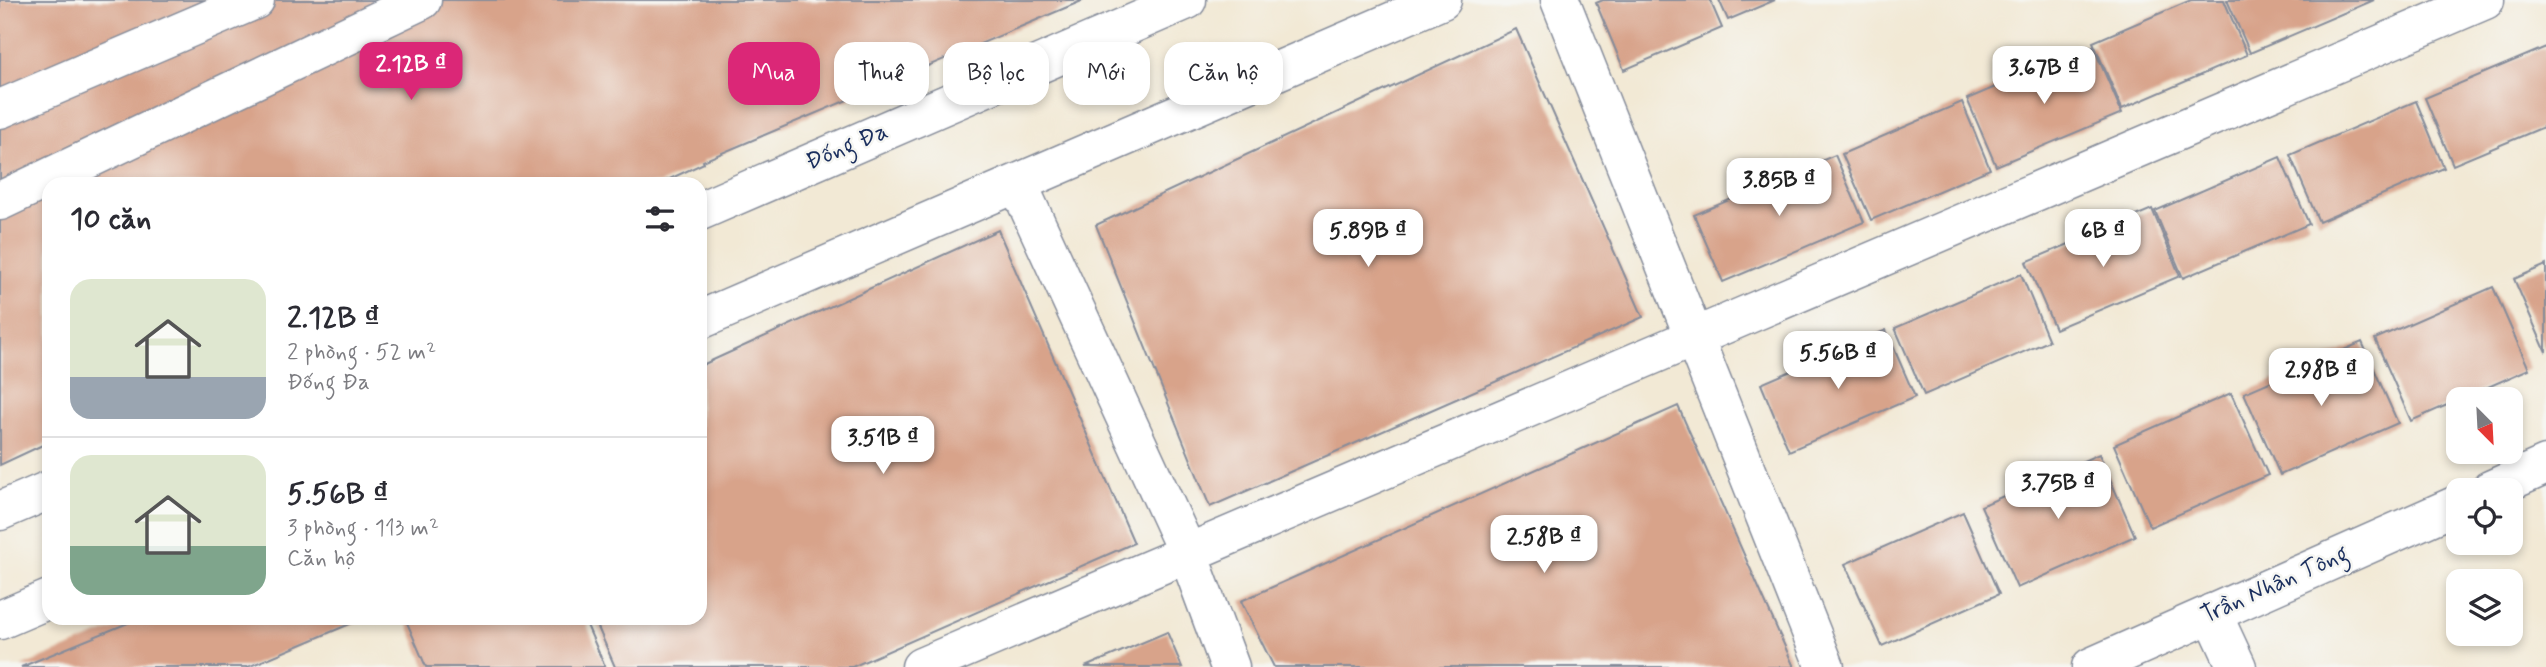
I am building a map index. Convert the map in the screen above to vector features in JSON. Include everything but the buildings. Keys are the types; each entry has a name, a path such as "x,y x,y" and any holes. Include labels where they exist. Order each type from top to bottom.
{"street":[{"path":"0,109 255,0"},
{"path":"50,177 422,0"},
{"name":"Đống Đa","path":"707,208 1188,0"},
{"path":"707,317 1442,0"},
{"path":"1560,0 1825,667"},
{"path":"921,667 2485,0"},
{"path":"0,201 42,181"},
{"path":"1018,184 1188,554 1230,667"},
{"path":"2517,478 2546,465"},
{"path":"0,511 42,493"},
{"name":"Trần Nhân Tông","path":"2091,667 2446,510"},
{"path":"0,620 42,602"},
{"path":"2212,613 2237,667"}]}
